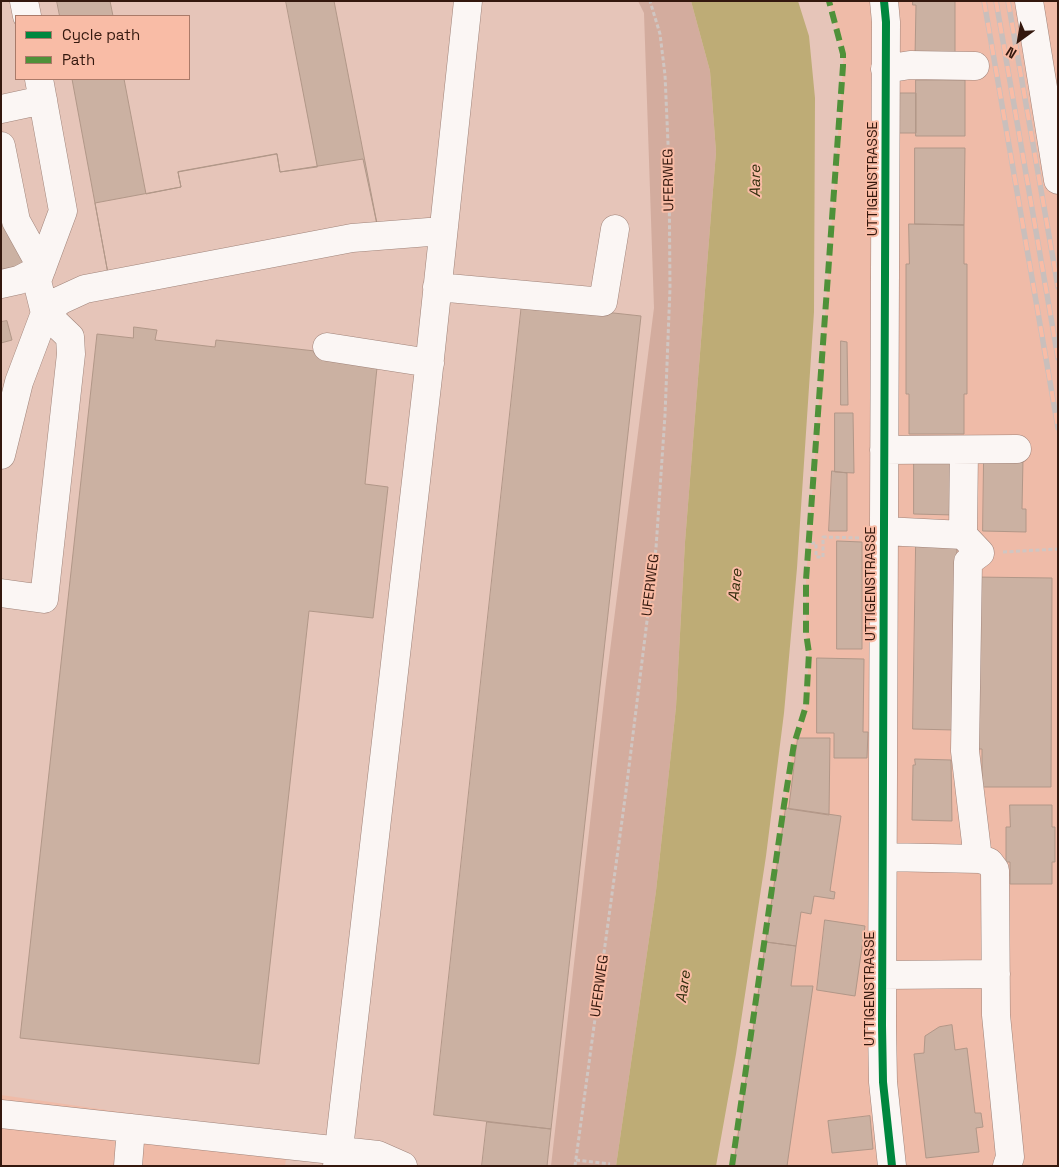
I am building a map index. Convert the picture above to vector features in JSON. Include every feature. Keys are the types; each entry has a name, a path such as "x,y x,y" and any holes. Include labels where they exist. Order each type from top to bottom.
{"street":[{"path":"24,1 27,15"},
{"path":"338,1158 430,363 442,231 468,1"},
{"name":"UTTIGENSTRASSE","path":"884,1 884,450 873,534 883,857 883,1082 892,1166"},
{"path":"1029,1 1058,180"},
{"path":"885,68 910,65 975,66"},
{"path":"1,109 41,89 63,210 37,281 45,313 70,337 72,354 44,599 1,593"},
{"path":"1,146 16,221 42,268"},
{"path":"437,287 603,302 616,229"},
{"path":"1,455 19,382 45,313 61,300 86,289 352,238 442,231"},
{"path":"1,284 19,280 42,268"},
{"path":"326,347 430,363"},
{"path":"884,450 1017,450"},
{"path":"964,450 971,544 968,562 965,751 978,859"},
{"path":"873,534 971,544"},
{"path":"883,857 978,859 989,862 995,870 996,1015 1010,1157 1007,1166"},
{"path":"882,975 996,974"},
{"path":"1,1114 131,1128 338,1158 378,1155 403,1166"},
{"path":"128,1166 131,1128"}],"path":[{"path":"811,543 816,543 816,556 823,557 824,538 873,534"},
{"path":"971,544 1058,549"},
{"path":"576,1160 610,1164"}],"shaded area":[{"path":"638,1 691,1 710,71 716,152 685,542 676,707 656,891 616,1166 551,1166 606,682 654,308 644,13"},
{"path":"829,1 1058,1 1058,1166 732,1166 784,805 794,744 806,706 809,653 806,633 806,580 843,66 843,54"},
{"path":"1,1095 289,1136 285,1166 1,1166"}],"water":[{"name":"Aare","path":"691,1 798,1 809,36 815,98 814,312 797,568 784,713 766,856 736,1054 716,1166 616,1166 656,891 676,707 685,542 716,152 710,71"}],"building":[{"path":"57,1 110,1 113,15 60,15"},
{"path":"286,1 334,1 378,229 109,279 72,80 124,80 146,194 181,187 178,172 277,154 280,172 317,167"},
{"path":"913,1 955,1 955,57 915,57 916,5 913,5"},
{"path":"916,80 965,80 965,136 916,136"},
{"path":"900,93 916,93 916,133 900,133"},
{"path":"915,148 965,148 964,225 915,224"},
{"path":"1,150 24,269 1,274"},
{"path":"277,154 280,172 363,159 378,229 109,279 95,203 181,187 178,172"},
{"path":"909,224 964,225 964,264 967,264 967,394 964,394 964,434 909,434 909,394 906,394 906,264 909,264"},
{"path":"522,303 641,316 551,1129 434,1115"},
{"path":"7,321 12,340 1,343 1,322"},
{"path":"134,327 157,330 155,340 215,347 216,340 378,358 365,484 388,487 373,618 309,611 259,1064 20,1038 97,334 133,338"},
{"path":"841,341 847,342 848,405 841,405"},
{"path":"835,413 853,413 854,473 835,472"},
{"path":"914,458 954,458 954,515 914,514"},
{"path":"984,458 1023,459 1022,509 1026,509 1026,532 983,531"},
{"path":"832,471 847,473 847,531 829,531"},
{"path":"837,541 862,542 862,649 837,649"},
{"path":"916,546 957,547 954,730 913,729"},
{"path":"973,577 1052,578 1051,787 982,787 982,749 972,749"},
{"path":"817,658 864,659 863,732 868,732 867,758 834,758 834,733 817,733"},
{"path":"798,738 830,738 829,815 789,809"},
{"path":"915,759 951,760 952,821 912,820 913,765 915,765"},
{"path":"1010,805 1052,805 1052,827 1055,827 1055,862 1052,862 1052,884 1010,884 1010,862 1006,862 1006,827 1010,827"},
{"path":"786,808 841,816 830,891 835,892 834,899 814,896 811,914 801,912 796,946 766,942"},
{"path":"825,920 865,926 855,996 817,990"},
{"path":"766,942 796,946 791,986 813,986 787,1166 734,1166"},
{"path":"952,1025 955,1050 967,1048 975,1113 981,1113 983,1127 976,1128 979,1152 926,1158 914,1054 924,1053 925,1036 939,1027"},
{"path":"870,1116 873,1149 832,1153 828,1121"},
{"path":"487,1122 551,1129 547,1166 482,1166"}],"railway":[{"path":"984,1 1058,428"},
{"path":"996,1 1058,358"},
{"path":"1008,1 1058,287"}],"marked path":[{"path":"732,1166 784,805 794,744 806,706 809,653 806,633 806,580 843,66 843,54 829,1"}],"cycle path":[{"path":"884,1 886,22 882,1025 883,1082 892,1166"}]}
